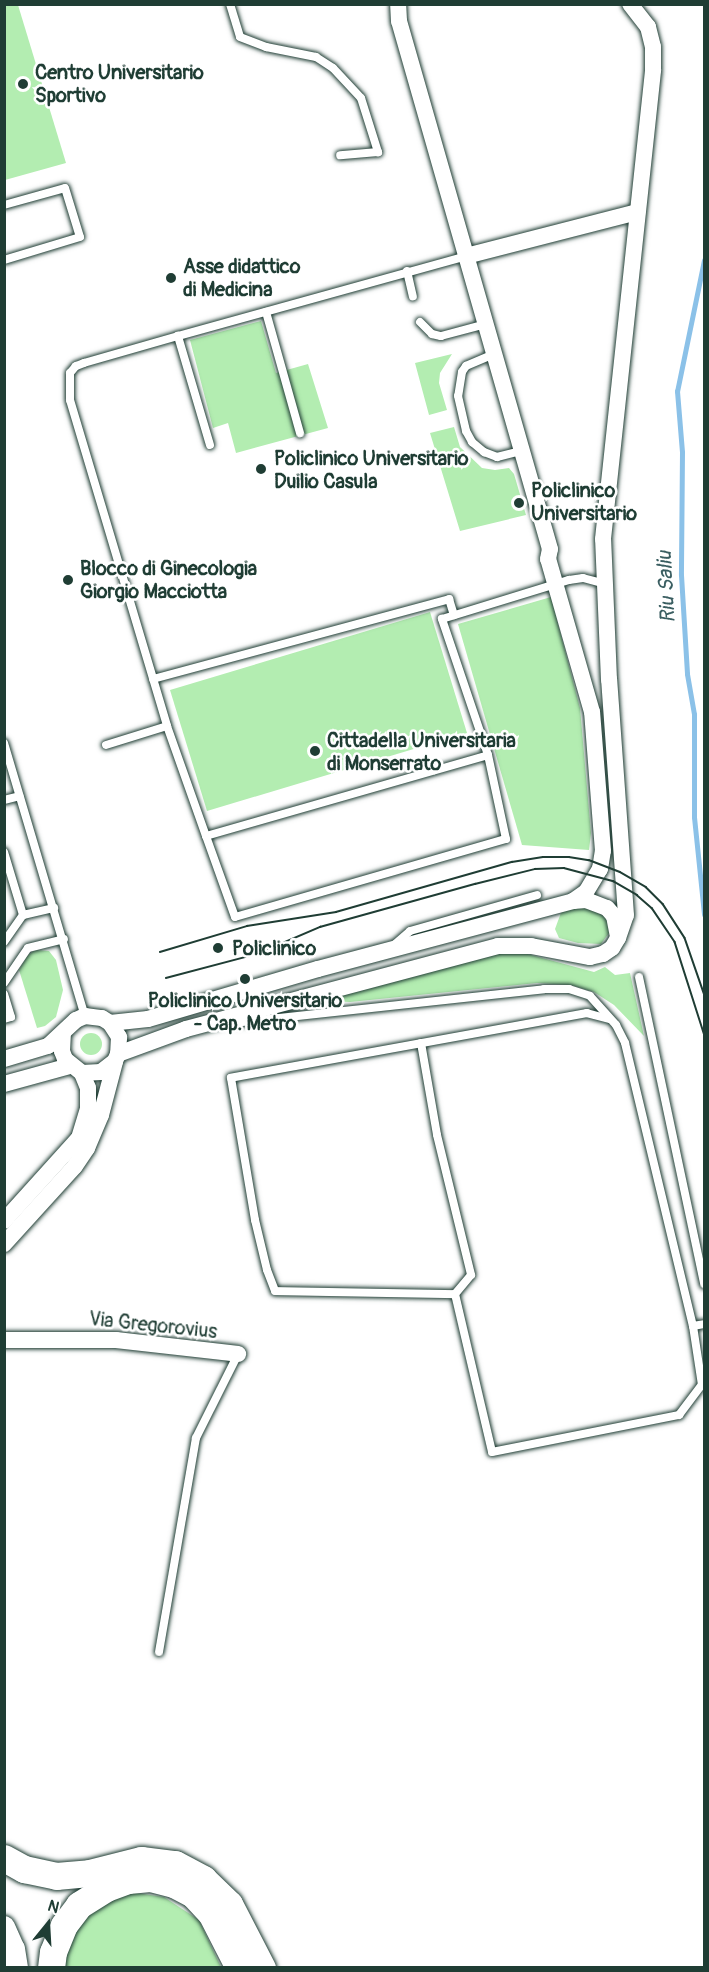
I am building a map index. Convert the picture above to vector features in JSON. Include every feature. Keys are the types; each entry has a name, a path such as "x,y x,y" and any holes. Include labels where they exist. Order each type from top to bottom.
{"highway":[{"path":"4,1858 24,1869 56,1876 89,1873 141,1860 175,1864 203,1878 229,1904 262,1968"},
{"path":"51,1968 53,1952 64,1925 79,1905 106,1888 128,1880 150,1878 174,1884 193,1894 211,1913 239,1968"}],"main road":[{"path":"4,1927 10,1962 27,1968"}],"street":[{"path":"398,4 399,21 550,549 548,559 592,712 603,851 595,881 586,892 573,901"},
{"path":"4,1084 76,1069 101,1072 116,1058 186,1029 316,992 498,946 531,946 590,957 603,954 612,948 618,938 626,915 609,680 603,539 653,70 648,27 630,4"},
{"path":"466,256 637,212"},
{"path":"110,1023 148,1019 573,901 586,900 607,908 614,916 618,938"},
{"path":"4,1059 48,1046 63,1034 68,1026 85,1016 102,1018 110,1023 119,1037 101,1115 87,1148 75,1166 4,1244"},
{"path":"4,1221 79,1138 88,1108 88,1088 62,1051 63,1034"},
{"name":"Via Gregorovius","path":"4,1340 116,1340 238,1354"}],"lane":[{"path":"230,4 240,37 266,47 316,57 333,69 361,98 378,152 340,155"},
{"path":"4,205 65,188 80,237 4,260"},
{"path":"466,256 76,366 70,373 70,400 167,726 235,917 506,839 488,755 442,619 556,586 569,580 583,578 606,584"},
{"path":"407,271 413,296"},
{"path":"266,312 300,433"},
{"path":"420,322 432,334 441,336 486,324"},
{"path":"178,336 210,445"},
{"path":"494,354 466,366 462,372 458,396 466,431 472,442 490,455 497,457 521,451"},
{"path":"153,679 449,599 454,615"},
{"path":"106,745 167,726"},
{"path":"4,743 85,1016"},
{"path":"206,836 488,755"},
{"path":"4,800 20,795"},
{"path":"4,852 23,915"},
{"path":"387,951 410,931 537,895"},
{"path":"4,942 23,915 54,908"},
{"path":"4,983 28,948 64,939"},
{"path":"639,977 705,1284"},
{"path":"186,1029 544,989 569,989 590,996 625,1043 700,1325 702,1384 679,1414 492,1452 455,1294"},
{"path":"4,994 11,1017 4,1018"},
{"path":"455,1294 275,1291 255,1220 231,1078 587,1013 609,1019"},
{"path":"421,1043 437,1135 471,1275 455,1294"},
{"name":"Via Gregorovius","path":"159,1652 196,1438 238,1354"}],"green space":[{"name":"Centro Universitario Sportivo","path":"5,4 18,5 66,163 5,180"},
{"path":"261,321 276,373 308,364 328,428 236,453 228,423 213,428 190,340"},
{"path":"452,354 440,373 439,383 447,410 429,415 415,363"},
{"path":"454,427 460,447 482,468 495,470 509,468 514,474 526,515 460,531 430,433"},
{"path":"551,597 580,708 591,833 589,850 522,845 458,624"},
{"path":"430,612 467,733 207,811 170,690"},
{"path":"584,906 606,917 609,933 601,944 578,943 559,938 555,929 562,910"},
{"path":"35,950 49,951 56,960 63,990 56,1017 45,1026 37,1028 19,970 27,956"},
{"path":"520,952 594,972 605,967 615,975 630,973 644,1036 614,1005 594,992 571,985 537,983 350,1002 329,1001 332,988 481,955"},
{"path":"91,1033 99,1036 102,1044 99,1052 91,1055 83,1052 80,1044 83,1036"},
{"path":"130,1892 164,1897 199,1920 221,1967 64,1968 66,1943 87,1910"}],"waterway":[{"name":"Riu Saliu","path":"704,260 677,391 682,452 681,575 687,674 694,714 694,817 704,914"}],"tram line":[{"path":"160,952 247,926 336,912 512,862 543,857 569,857 589,860 620,872 646,887 663,904 685,938 704,993"},
{"path":"166,978 257,954 320,927 475,884 535,869 564,868 613,881 637,895 652,908 675,942 704,1033"}],"place":[{"name":"Centro Universitario Sportivo","path":"23,84"},
{"name":"Asse didattico di Medicina","path":"171,278"},
{"name":"Policlinico Universitario Duilio Casula","path":"261,469"},
{"name":"Policlinico Universitario","path":"519,503"},
{"name":"Blocco di Ginecologia Giorgio Macciotta","path":"68,580"},
{"name":"Cittadella Universitaria di Monserrato","path":"315,751"},
{"name":"Policlinico","path":"218,948"},
{"name":"Policlinico Universitario - Cap. Metro","path":"245,979"}]}
